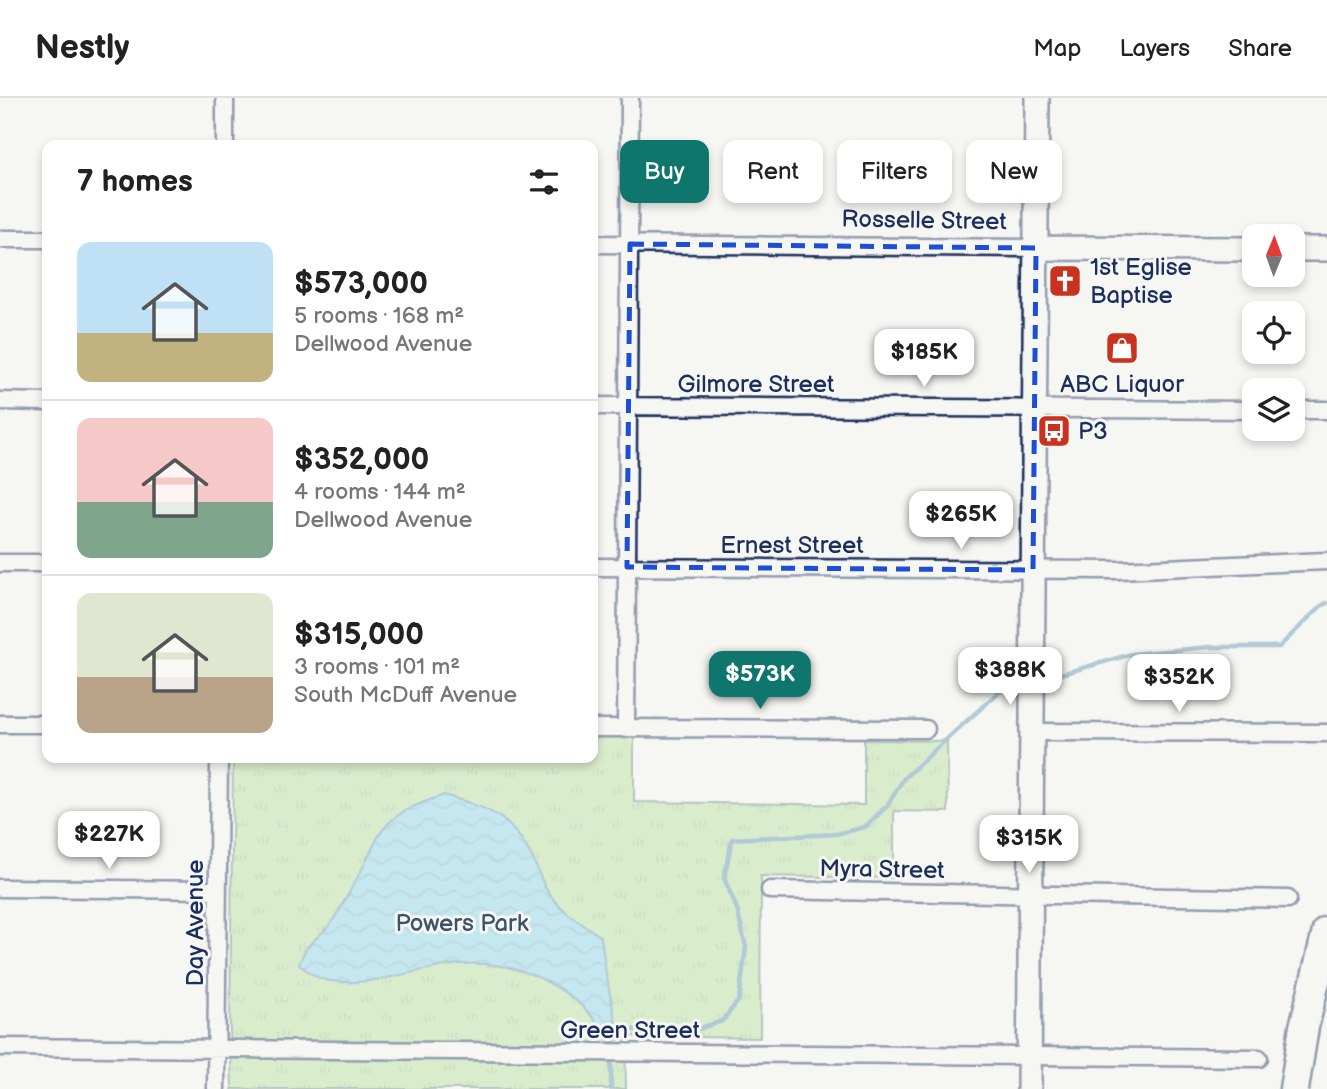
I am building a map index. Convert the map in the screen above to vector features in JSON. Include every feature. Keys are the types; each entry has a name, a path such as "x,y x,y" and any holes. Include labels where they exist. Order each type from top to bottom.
{"highway":[{"path":"1294,1089 1304,1027 1327,931"},
{"path":"1312,1089 1327,1010"}],"main road":[{"path":"1029,1089 1037,98"},
{"name":"Rosselle Street","path":"1036,247 1242,249"},
{"path":"1306,249 1327,249"}],"street":[{"path":"225,98 225,140"},
{"path":"626,729 630,98"},
{"path":"0,239 42,239"},
{"name":"Rosselle Street","path":"598,244 1036,247"},
{"path":"0,401 42,402"},
{"name":"Gilmore Street","path":"598,406 1242,410"},
{"path":"1305,410 1327,410"},
{"name":"Ernest Street","path":"598,567 1117,570 1327,561"},
{"path":"0,563 42,563"},
{"path":"0,724 42,724"},
{"path":"598,728 926,729"},
{"path":"1032,732 1327,733"},
{"name":"Day Avenue","path":"216,1089 219,763"},
{"path":"0,888 218,890"},
{"name":"Myra Street","path":"770,890 1288,899"},
{"name":"Green Street","path":"0,1047 1259,1058"}],"highlighted area":[{"path":"630,244 1036,248 1033,570 627,567"}],"green space":[{"name":"Powers Park","path":"598,737 634,737 634,802 864,805 864,740 947,741 948,812 894,811 894,878 761,876 760,1038 625,1036 626,1089 232,1089 230,1031 233,763 598,763"}],"water":[{"path":"444,795 485,809 506,822 524,843 553,899 572,917 601,937 619,1039 610,1043 584,1008 549,982 508,967 464,964 375,980 340,982 319,978 299,965 309,945 335,916 386,826 409,808"}],"waterway":[{"path":"1051,677 1132,654 1210,647 1279,647 1327,603"},
{"path":"612,1047 618,1030 695,1030 722,1021 739,1000 746,947 737,909 724,878 732,839 836,834 865,827 887,806 904,778 1013,679"},
{"path":"611,1063 611,1089"}],"place":[{"name":"1st Eglise Baptise","path":"1065,281"},
{"name":"ABC Liquor","path":"1122,348"},
{"name":"P3","path":"1054,431"}]}
